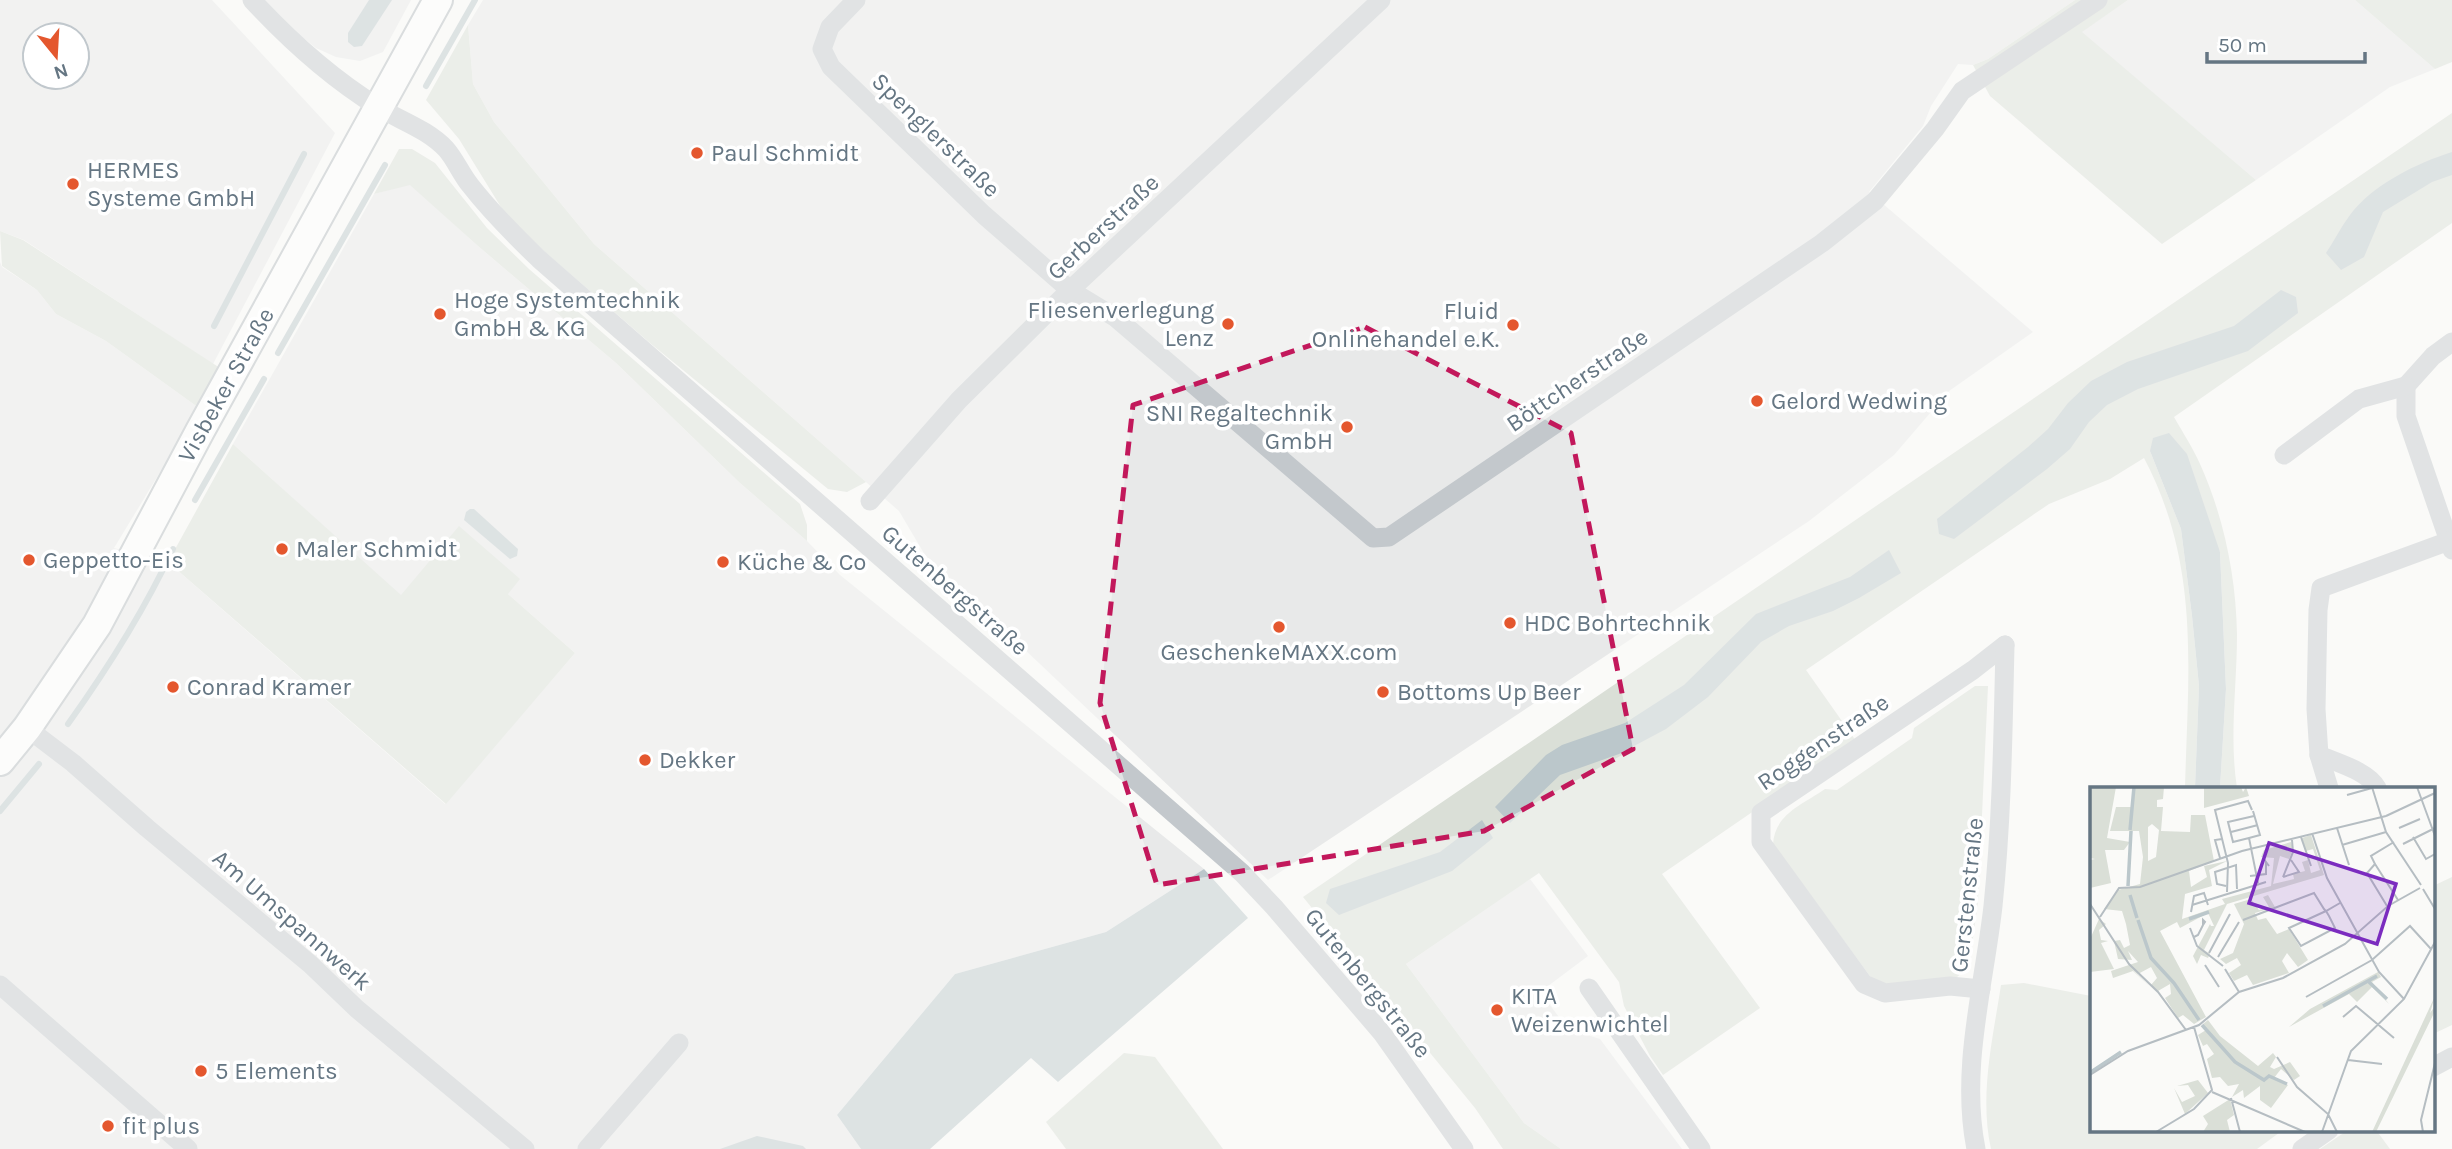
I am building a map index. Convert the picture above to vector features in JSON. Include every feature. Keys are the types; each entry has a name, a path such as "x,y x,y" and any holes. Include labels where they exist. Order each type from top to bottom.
{"main road":[{"name":"Visbeker Straße","path":"0,761 27,727 97,625 200,430 438,0"}],"street":[{"name":"Gutenbergstraße","path":"252,0 285,36 335,78 378,107 419,128 446,149 497,218 539,259 1242,873 1382,1033 1464,1149"},
{"name":"Spenglerstraße","path":"856,0 830,27 822,49 831,67 984,215 1070,290"},
{"name":"Gerberstraße","path":"870,501 959,400 1070,290 1381,0"},
{"name":"Böttcherstraße","path":"1070,290 1116,318 1373,538 1388,537 1822,243 1875,201 1962,91 2098,0"},
{"path":"2284,455 2359,399 2406,386 2433,356 2452,342"},
{"path":"2328,787 2319,755 2316,697 2321,588 2451,544 2406,416 2406,386"},
{"name":"Gerstenstraße","path":"1976,1149 1972,1128 1970,1078 1993,907 2000,822 2005,645"},
{"name":"Roggenstraße","path":"1982,989 1950,986 1885,993 1864,984 1761,842 1761,813 1973,670 2005,645"},
{"name":"Am Umspannwerk","path":"27,727 73,762 147,828 310,964 357,1009 526,1149"},
{"path":"2319,755 2357,772 2374,782 2376,787"},
{"path":"0,985 188,1149"},
{"path":"1589,988 1701,1149"},
{"path":"587,1149 679,1043"},
{"path":"2434,1066 2452,1057"},
{"path":"2302,1149 2326,1132"}],"highlighted area":[{"path":"1365,327 1571,433 1633,749 1484,831 1157,885 1100,703 1133,405"}],"shaded area":[{"path":"0,0 212,0 335,133 213,364 24,240 0,231"},
{"path":"264,0 411,0 383,52 360,61 336,57 316,48 287,25"},
{"path":"369,0 392,0 362,46 354,47 348,42 348,33"},
{"path":"483,0 2075,0 1988,59 1973,65 1958,64 1931,106 1923,126 1869,192 2033,332 1949,391 1894,455 1809,521 1268,880 925,555 899,511 594,244 494,122 473,84 468,25"},
{"path":"2075,0 2128,0 2082,32 2256,180 2162,244 1990,96 1973,65 1988,59"},
{"path":"2128,0 2355,0 2435,69 2390,87 2256,180 2081,32"},
{"path":"2355,0 2452,0 2452,62 2435,69"},
{"path":"468,25 473,84 494,122 594,244 866,482 847,492 828,489 650,343 545,252 504,212 459,139 426,100"},
{"path":"2452,113 2452,223 2174,417 2194,452 2216,505 2231,569 2237,634 2233,731 2237,787 2220,787 2226,689 2220,552 2150,451 2181,529 2199,686 2195,787 2185,787 2188,661 2183,579 2175,539 2162,498 2144,458 2110,479 2049,504 1806,670 1856,741 1662,874 1760,1008 1663,1075 1624,1006 1619,982 1539,873 1406,964 1524,1123 1561,1149 1503,1149 1475,1108 1303,897"},
{"path":"399,149 412,149 435,163 487,228 529,269 800,504 807,525 807,541 740,483 616,363 410,185 374,194"},
{"path":"2452,152 2452,175 2432,182 2383,212 2364,257 2341,270 2326,253 2359,204 2396,176"},
{"path":"410,184 478,246 616,363 840,575 1204,869 1106,932 955,974 837,1115 861,1149 0,1149 0,262 2,267 37,290 56,314 106,341 199,408 114,548 168,562 445,804 575,653 507,593 519,579 459,527 401,596 233,444 374,194"},
{"path":"0,231 23,240 220,368 199,408 106,341 56,314 37,290 2,266"},
{"path":"2281,290 2296,297 2298,313 2248,351 2138,389 2107,405 2089,422 2070,449 2047,469 1954,539 1939,534 1937,519 2028,447 2091,381 2127,362 2234,326"},
{"path":"2169,433 2187,454 2220,552 2226,689 2220,787 2195,787 2199,686 2192,616 2181,529 2150,451 2153,438"},
{"path":"233,444 401,595 459,526 520,579 508,594 575,653 446,804 168,562"},
{"path":"470,509 474,509 518,549 517,556 510,559 464,520"},
{"path":"1889,550 1901,573 1833,611 1789,626 1761,642 1708,697 1666,729 1619,754 1560,775 1510,823 1495,807 1546,755 1562,745 1625,723 1684,685 1756,614 1850,577"},
{"path":"1975,686 1988,686 1978,901 1969,967 1957,977 1892,986 1875,983 1773,844 1775,834 1791,811 1825,789 1837,790 1912,738 1914,728"},
{"path":"1482,820 1493,838 1452,871 1339,915 1326,903 1330,889 1440,852"},
{"path":"1204,869 1248,918 1058,1082 1031,1058 930,1149 861,1149 837,1115 955,974 1106,932"},
{"path":"2452,877 2452,1025 2434,1034 2434,886"},
{"name":"KITA Weizenwichtel","path":"1530,879 1588,956 1540,992 1568,1029 1600,1039 1682,1149 1561,1149 1524,1123 1406,964"},
{"path":"2024,983 2090,996 2090,1132 2280,1132 2257,1149 1991,1149 1986,1108 1987,1087 2001,985"},
{"path":"1124,1053 1155,1057 1223,1149 1066,1149 1046,1122"},
{"path":"2345,1132 2377,1132 2390,1149 2320,1149"},
{"path":"757,1136 803,1146 806,1149 720,1149"}],"waterway":[{"path":"426,86 475,0"},
{"path":"214,326 304,154"},
{"path":"278,353 385,165"},
{"path":"195,500 264,379"},
{"path":"68,724 125,639 173,549"},
{"path":"0,811 39,764"}],"place":[{"name":"Paul Schmidt","path":"697,153"},
{"name":"HERMES Systeme GmbH","path":"73,184"},
{"name":"Hoge Systemtechnik GmbH & KG","path":"440,314"},
{"name":"Fliesenverlegung Lenz","path":"1228,324"},
{"name":"Fluid Onlinehandel e.K.","path":"1513,325"},
{"name":"Gelord Wedwing","path":"1757,401"},
{"name":"SNI Regaltechnik GmbH","path":"1347,427"},
{"name":"Maler Schmidt","path":"282,549"},
{"name":"Geppetto-Eis","path":"29,560"},
{"name":"Küche & Co","path":"723,562"},
{"name":"HDC Bohrtechnik","path":"1510,623"},
{"name":"GeschenkeMAXX.com","path":"1279,627"},
{"name":"Conrad Kramer","path":"173,687"},
{"name":"Bottoms Up Beer","path":"1383,692"},
{"name":"Dekker","path":"645,760"},
{"name":"KITA Weizenwichtel","path":"1497,1010"},
{"name":"5 Elements","path":"201,1071"},
{"name":"fit plus","path":"108,1126"}]}
